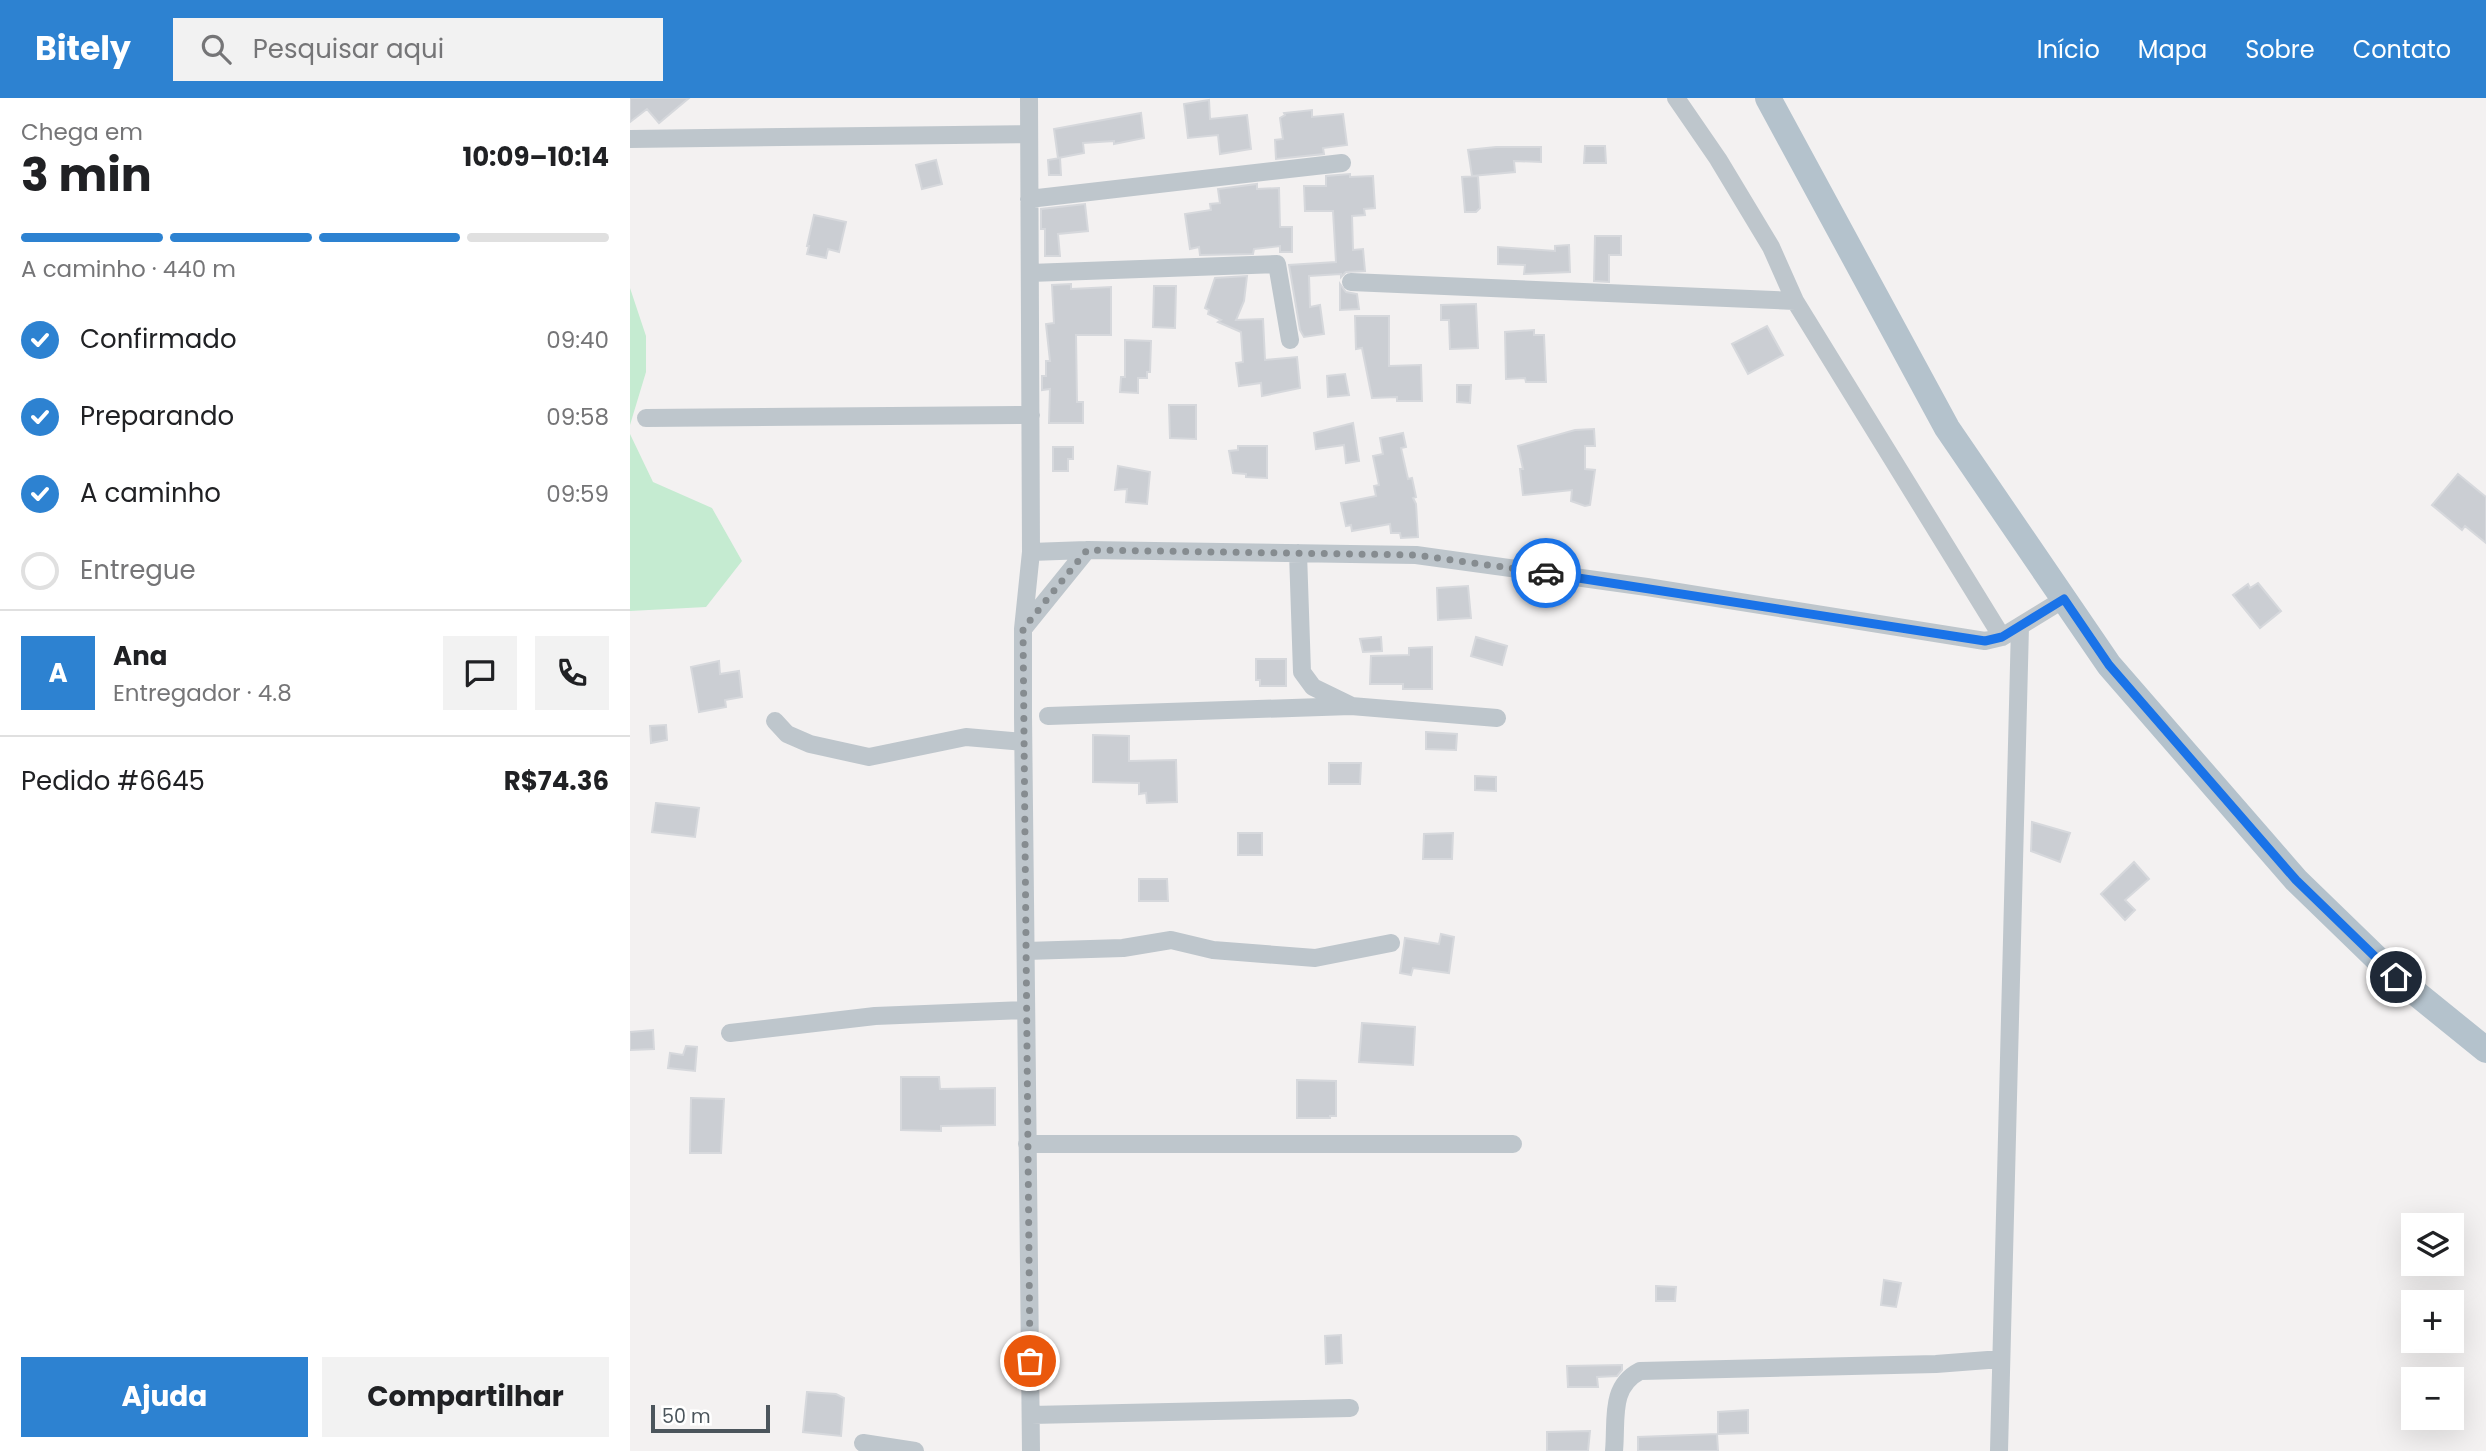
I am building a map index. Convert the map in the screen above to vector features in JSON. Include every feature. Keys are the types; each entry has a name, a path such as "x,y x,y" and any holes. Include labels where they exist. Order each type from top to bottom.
{"main road":[{"path":"1768,98 1947,428 2109,665 2296,880 2396,977 2486,1050"}],"street":[{"path":"1029,98 1031,552 1023,629 1023,742 1031,1451"},
{"path":"1676,98 1718,159 1771,247 1795,301 2002,637"},
{"path":"630,139 1029,134"},
{"path":"1030,200 1342,163"},
{"path":"1030,274 1278,264 1290,340"},
{"path":"1351,282 1795,301"},
{"path":"646,418 1031,415"},
{"path":"1031,552 1087,550 1416,555 1647,587 1985,641 2002,637 2064,599"},
{"path":"1023,629 1087,550"},
{"path":"1298,553 1302,672 1313,687 1351,706"},
{"path":"1999,1451 2020,626"},
{"path":"1048,716 1351,706 1497,718"},
{"path":"775,720 787,734 810,744 869,757 966,737 1023,742"},
{"path":"1026,951 1123,948 1171,940 1213,950 1315,958 1391,943"},
{"path":"730,1033 875,1016 1026,1010"},
{"path":"1027,1144 1513,1144"},
{"path":"1615,1451 1619,1391 1627,1377 1640,1371 1936,1364 2001,1359"},
{"path":"1031,1415 1350,1408"},
{"path":"863,1443 915,1451"}],"green space":[{"path":"630,288 646,336 646,372 630,425"},
{"path":"630,434 653,482 712,508 742,561 706,607 630,611"}],"building":[{"path":"630,98 689,98 659,123 647,109 630,122"},
{"path":"1209,100 1210,119 1247,115 1251,149 1220,154 1218,135 1188,138 1184,104"},
{"path":"1312,110 1312,117 1343,114 1347,145 1323,148 1324,154 1276,159 1275,140 1283,139 1280,118 1284,113"},
{"path":"1141,113 1144,138 1114,144 1114,141 1083,143 1084,153 1058,158 1054,129"},
{"path":"1585,146 1605,146 1606,163 1584,163"},
{"path":"1541,147 1541,162 1514,161 1515,172 1472,176 1468,150"},
{"path":"1060,158 1061,175 1049,175 1048,160"},
{"path":"936,160 942,184 922,189 916,165"},
{"path":"1350,174 1350,177 1373,176 1375,208 1364,209 1365,215 1352,216 1353,250 1363,249 1365,271 1346,272 1341,277 1341,274 1309,276 1310,307 1320,305 1324,334 1304,337 1300,330 1289,265 1336,262 1333,211 1305,211 1304,186 1326,186 1326,176"},
{"path":"1478,176 1480,208 1476,212 1465,212 1462,177"},
{"path":"1257,184 1257,189 1279,188 1280,227 1292,227 1292,252 1280,252 1280,246 1254,249 1253,254 1200,255 1199,247 1190,249 1185,214 1211,210 1210,204 1220,203 1218,189"},
{"path":"1085,204 1088,231 1058,234 1060,256 1045,256 1045,229 1041,229 1041,209"},
{"path":"814,215 846,222 839,252 828,249 826,258 807,254"},
{"path":"1595,236 1621,236 1621,255 1609,255 1609,282 1594,281"},
{"path":"1569,245 1570,272 1524,274 1525,265 1498,264 1498,247 1555,251 1555,246"},
{"path":"1247,276 1244,301 1236,320 1263,319 1265,360 1297,357 1300,388 1262,396 1261,383 1239,386 1236,363 1243,362 1241,332 1218,322 1221,320 1208,314 1209,310 1205,308 1215,278"},
{"path":"1071,284 1071,289 1111,287 1111,335 1076,335 1077,402 1083,402 1083,423 1049,423 1050,389 1042,390 1042,376 1046,376 1046,361 1050,361 1046,324 1054,323 1052,285"},
{"path":"1340,284 1346,292 1357,294 1359,309 1340,310"},
{"path":"1154,286 1176,286 1175,328 1153,327"},
{"path":"1476,304 1478,348 1450,349 1449,320 1441,320 1441,305"},
{"path":"1355,316 1389,316 1389,366 1421,365 1422,401 1397,401 1397,397 1372,398 1362,348 1356,349"},
{"path":"1767,326 1783,355 1748,374 1732,344"},
{"path":"1534,330 1534,335 1544,335 1546,382 1526,382 1525,378 1506,379 1505,332"},
{"path":"1125,340 1151,341 1150,372 1147,372 1147,378 1138,378 1138,393 1120,392 1121,377 1125,377"},
{"path":"1345,374 1349,395 1328,397 1327,376"},
{"path":"1457,385 1471,385 1470,403 1457,402"},
{"path":"1169,405 1196,405 1196,439 1170,438"},
{"path":"1353,423 1359,461 1346,463 1344,445 1316,449 1314,433"},
{"path":"1594,429 1595,446 1585,446 1585,469 1595,470 1590,505 1571,501 1572,490 1523,495 1520,469 1523,469 1518,446 1575,430"},
{"path":"1403,433 1406,447 1401,448 1408,479 1412,478 1416,497 1413,498 1416,504 1418,537 1401,538 1400,533 1391,533 1390,524 1352,531 1351,525 1346,526 1341,503 1376,496 1374,486 1379,485 1373,456 1383,454 1380,438"},
{"path":"1238,446 1267,446 1267,478 1233,473 1229,451 1238,450"},
{"path":"1053,447 1073,447 1073,459 1068,459 1068,471 1053,471"},
{"path":"1118,466 1150,472 1147,504 1126,502 1127,489 1115,490"},
{"path":"2458,474 2486,497 2486,543 2465,526 2462,530 2432,505"},
{"path":"2258,583 2281,611 2260,628 2233,595 2248,584 2250,588"},
{"path":"1468,586 1471,618 1438,620 1437,588"},
{"path":"1381,637 1382,651 1363,652 1360,639"},
{"path":"1476,637 1507,646 1502,665 1471,656"},
{"path":"1432,647 1432,689 1403,689 1403,684 1370,684 1371,656 1409,655 1409,648"},
{"path":"1256,659 1286,659 1286,686 1260,686 1260,680 1256,680"},
{"path":"719,661 720,674 739,671 742,697 725,700 726,707 699,712 691,667"},
{"path":"666,725 667,740 651,743 650,726"},
{"path":"1426,732 1457,734 1456,750 1426,749"},
{"path":"1093,735 1129,736 1129,761 1176,760 1177,802 1147,803 1146,793 1139,794 1139,783 1093,782"},
{"path":"1329,763 1361,763 1360,784 1329,784"},
{"path":"1475,776 1496,777 1496,791 1475,790"},
{"path":"656,803 699,808 695,837 652,832"},
{"path":"2032,822 2070,833 2060,862 2031,851"},
{"path":"1238,833 1262,833 1262,855 1238,855"},
{"path":"1453,833 1452,859 1423,859 1424,834"},
{"path":"2134,862 2149,879 2125,900 2135,910 2125,920 2101,894"},
{"path":"1139,879 1167,879 1168,901 1139,901"},
{"path":"1441,934 1454,937 1449,973 1413,968 1411,975 1400,973 1405,938 1439,944"},
{"path":"1362,1023 1415,1027 1413,1065 1359,1062"},
{"path":"653,1030 654,1049 630,1050 630,1032"},
{"path":"686,1046 697,1047 695,1071 668,1068 670,1053 683,1055"},
{"path":"901,1077 939,1077 940,1089 995,1088 995,1125 941,1126 941,1131 901,1130"},
{"path":"1297,1080 1336,1081 1336,1116 1297,1118"},
{"path":"691,1098 724,1099 721,1153 690,1153"},
{"path":"1884,1280 1901,1283 1896,1307 1881,1305"},
{"path":"1656,1286 1676,1287 1675,1301 1656,1301"},
{"path":"1341,1335 1342,1363 1326,1364 1325,1336"},
{"path":"1622,1365 1617,1376 1597,1377 1598,1387 1568,1387 1567,1366"},
{"path":"807,1392 836,1394 844,1398 841,1436 803,1432"},
{"path":"1748,1410 1748,1433 1718,1434 1718,1412"},
{"path":"1590,1431 1588,1451 1547,1451 1547,1432"},
{"path":"1717,1434 1718,1451 1638,1451 1638,1437"}],"way so far":[{"path":"1030,1361 1023,629 1087,550 1416,555 1546,573"}],"route":[{"path":"1546,573 1985,641 2002,637 2064,599 2109,665 2296,880 2396,977"}]}
